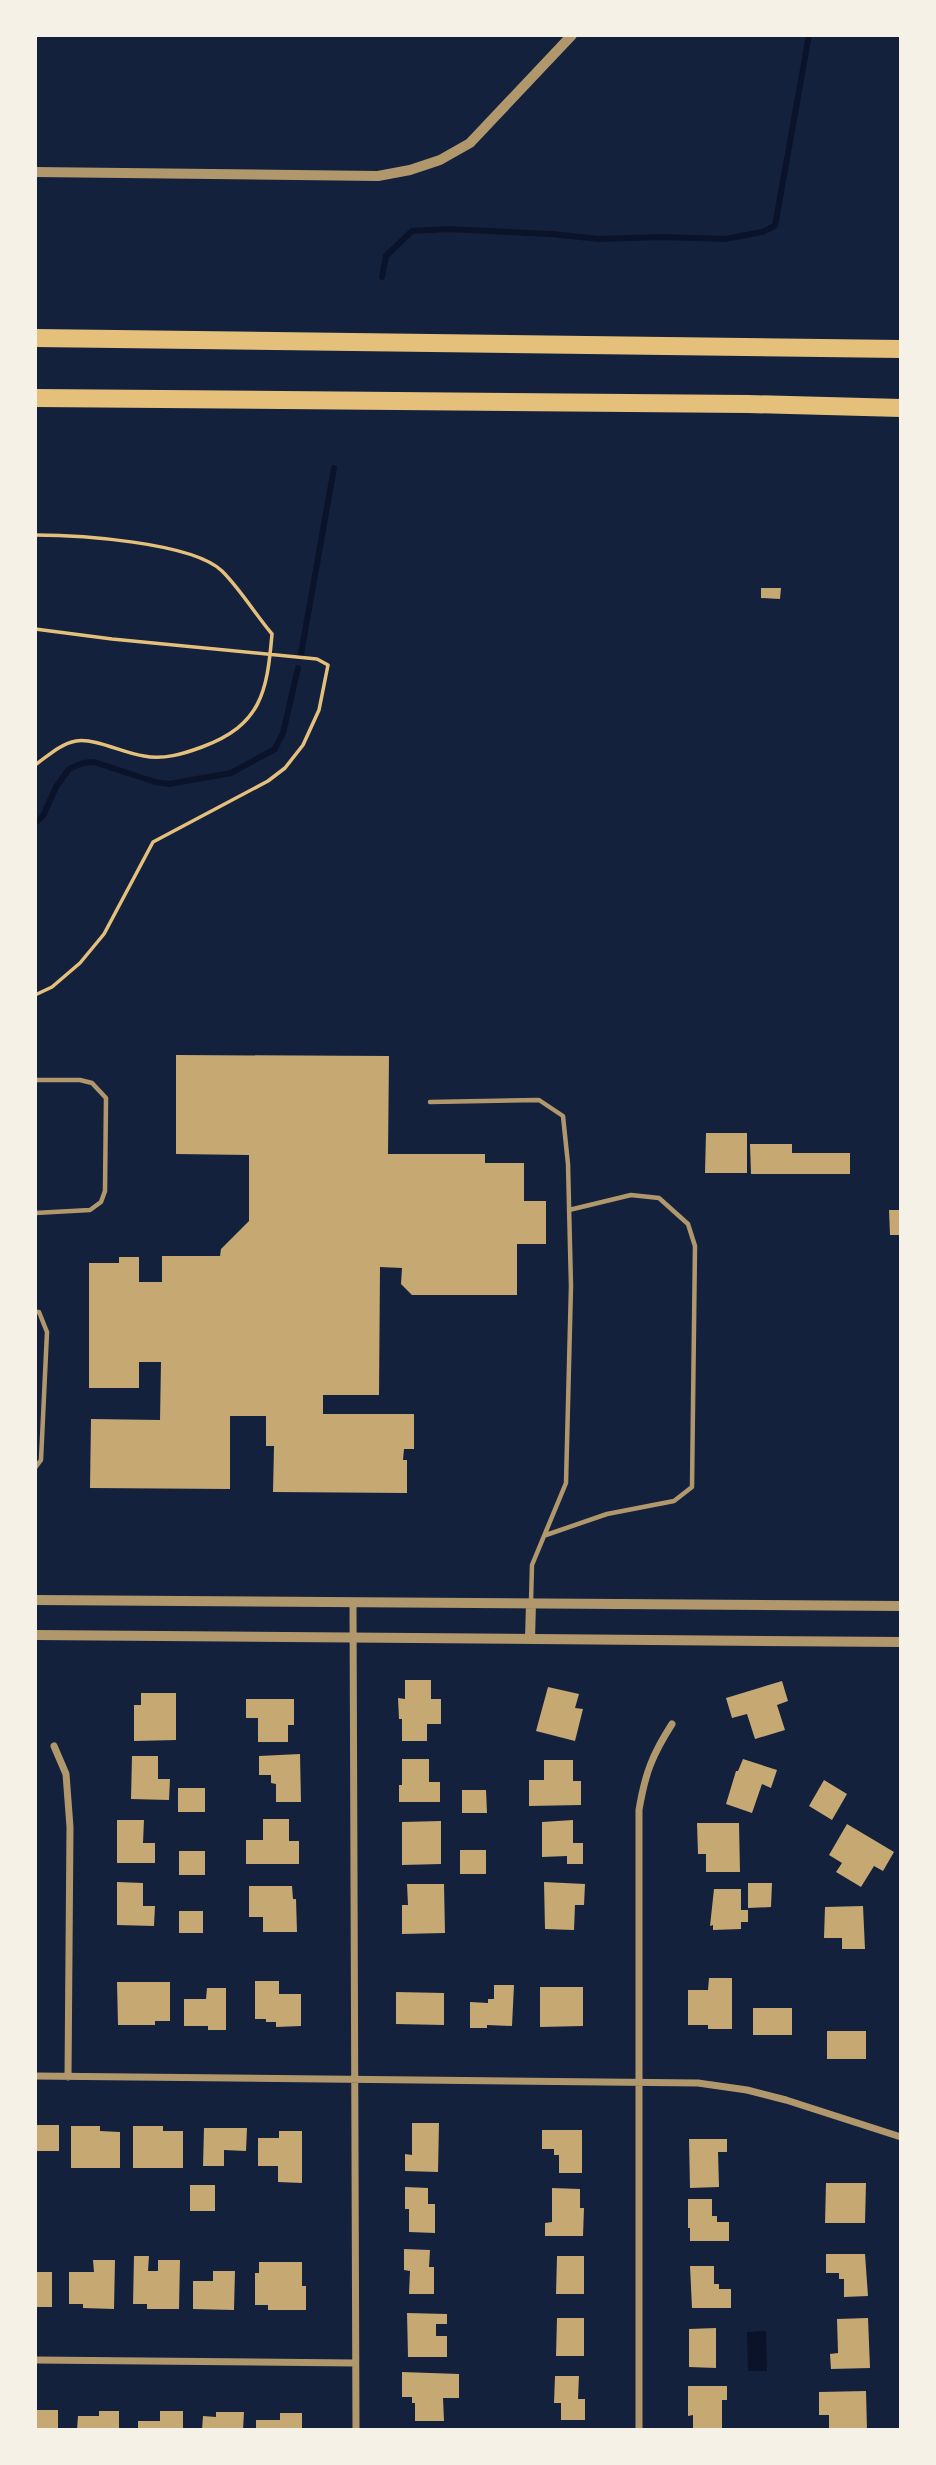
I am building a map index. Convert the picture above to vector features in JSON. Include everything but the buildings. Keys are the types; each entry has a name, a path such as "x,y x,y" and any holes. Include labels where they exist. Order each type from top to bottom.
{"highway":[{"path":"35,338 901,349"},
{"path":"35,398 901,408"}],"street":[{"path":"35,172 378,176 410,170 440,160 470,143 572,35"},
{"path":"35,1600 901,1606"},
{"path":"353,1602 356,2430"},
{"path":"530,1639 531,1603"},
{"path":"35,1635 901,1642"},
{"path":"639,2430 639,1810 645,1774 672,1724"},
{"path":"54,1746 66,1774 70,1828 68,2077"},
{"path":"35,2076 698,2083 747,2090 901,2137"},
{"path":"35,2360 355,2363"}],"lane":[{"path":"35,1080 80,1080 92,1083 106,1098 105,1191 101,1202 90,1210 35,1213"},
{"path":"430,1102 539,1100 563,1116 568,1164 571,1286 566,1483 532,1566 531,1603"},
{"path":"545,1536 607,1514 674,1501 692,1487 695,1246 688,1224 659,1198 631,1195 569,1210"},
{"path":"35,1312 40,1312 47,1332 41,1460 35,1468"}],"path":[{"path":"35,536 140,543 194,556 220,569 272,634 267,681 250,719 225,738 170,757 146,757 86,740 73,741 60,746 35,765"},
{"path":"35,629 317,659 328,665 318,710 303,745 285,768 268,781 153,842 104,934 80,962 52,987 35,995"}],"water":[{"path":"766,2331 767,2371 748,2371 747,2332"}],"waterway":[{"path":"382,277 386,256 412,231 448,229 599,239 725,239 762,232 775,226 809,35"},
{"path":"301,654 334,468"},
{"path":"35,823 43,816 56,787 69,769 83,763 94,762 169,784 231,773 275,749 283,733 298,668"}]}
